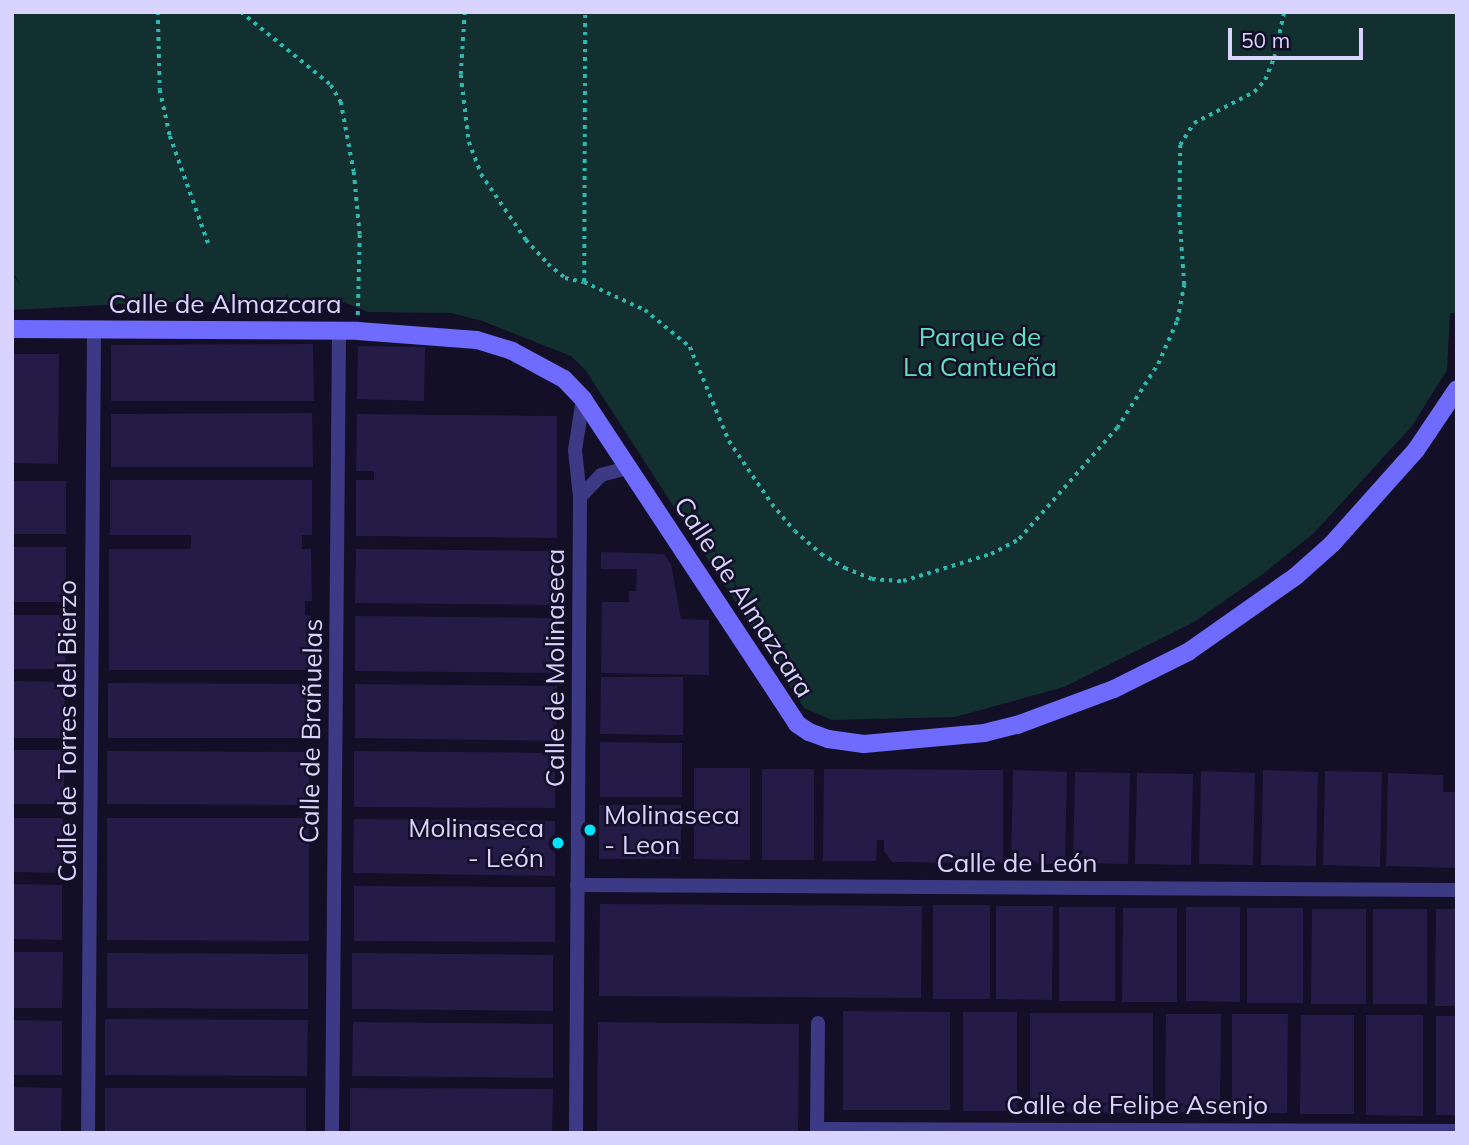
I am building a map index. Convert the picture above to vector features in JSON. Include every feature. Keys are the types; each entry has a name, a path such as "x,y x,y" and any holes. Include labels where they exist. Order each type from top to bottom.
{"street":[{"name":"Calle de Almazcara","path":"12,329 358,331 477,340 512,351 564,379 583,399 797,723 809,732 828,739 864,744 984,733 1048,715 1114,689 1188,652 1296,576 1332,544 1400,468 1457,389"},
{"name":"Calle de Torres del Bierzo","path":"88,1133 94,329"},
{"name":"Calle de Brañuelas","path":"332,1133 340,331"},
{"name":"Calle de Molinaseca","path":"576,1133 580,497 575,450 583,399"},
{"path":"580,497 601,475 628,468"},
{"name":"Calle de León","path":"577,885 1457,890"},
{"path":"817,1131 818,1023"},
{"name":"Calle de Felipe Asenjo","path":"817,1131 1457,1131"}],"path":[{"path":"158,12 160,90 170,136 208,243"},
{"path":"242,12 331,85 341,102 354,172 360,235 358,331"},
{"path":"465,12 463,105 469,142 481,174 526,240 565,278 584,282 645,310 690,347 729,441 794,531 821,554 872,579 903,581 991,554 1019,539 1117,428 1158,364 1177,321 1184,285 1179,216 1180,145 1195,123 1254,92 1265,80 1274,58 1284,12"},
{"path":"584,282 585,12"}],"green space":[{"name":"Parque de La Cantueña","path":"12,12 1457,12 1457,313 1450,313 1447,370 1412,426 1314,533 1263,574 1194,622 1064,687 955,717 832,720 804,708 586,371 571,356 482,321 451,313 368,312 344,302 162,302 12,310 12,274 22,286 12,271"}],"building":[{"path":"313,344 314,401 111,401 111,345"},
{"path":"358,346 425,347 424,401 357,399"},
{"path":"12,354 59,354 58,464 12,463"},
{"path":"312,413 313,467 111,467 111,414"},
{"path":"357,414 557,416 557,538 356,536 356,480 374,480 374,471 356,471"},
{"path":"110,480 312,480 312,535 302,535 302,549 311,549 312,601 305,601 305,615 311,616 311,670 109,670 109,549 191,549 191,535 110,535"},
{"path":"12,481 66,481 66,534 12,534"},
{"path":"12,547 66,547 66,602 12,602"},
{"path":"356,549 557,551 557,605 355,603"},
{"path":"601,552 664,554 671,564 681,619 709,620 709,675 601,673 602,602 629,602 629,591 636,591 637,569 601,569"},
{"path":"12,615 66,615 65,669 12,669"},
{"path":"355,616 557,618 556,673 355,671"},
{"path":"601,677 683,677 683,735 600,734"},
{"path":"12,681 65,682 64,738 12,738"},
{"path":"108,683 310,684 310,738 108,738"},
{"path":"355,684 557,686 556,741 355,738"},
{"path":"600,742 682,743 682,797 600,797"},
{"path":"12,750 64,750 64,804 12,804"},
{"path":"107,751 309,752 309,805 107,804"},
{"path":"354,751 555,753 555,808 354,807"},
{"path":"694,768 750,768 750,860 694,859"},
{"path":"762,769 814,769 814,860 762,860"},
{"path":"824,769 1003,770 1003,863 892,862 884,851 884,840 877,840 876,861 823,861"},
{"path":"1013,770 1067,772 1065,864 1011,863"},
{"path":"1263,770 1318,772 1316,866 1261,865"},
{"path":"1201,771 1255,773 1253,865 1199,864"},
{"path":"1325,771 1382,772 1380,867 1323,865"},
{"path":"1075,772 1130,773 1128,864 1073,863"},
{"path":"1137,773 1193,774 1191,865 1135,864"},
{"path":"1388,773 1443,775 1443,792 1457,792 1457,868 1386,866"},
{"path":"599,805 681,805 681,859 599,859"},
{"path":"12,818 63,818 63,873 12,872"},
{"path":"107,818 309,818 309,941 107,940"},
{"path":"354,819 555,821 555,876 353,873"},
{"path":"12,884 62,885 62,940 12,939"},
{"path":"354,886 555,887 555,942 354,941"},
{"path":"600,904 922,906 921,998 599,996"},
{"path":"933,905 990,905 990,999 933,999"},
{"path":"996,906 1053,906 1052,1000 996,999"},
{"path":"1059,907 1115,907 1115,1001 1059,1001"},
{"path":"1186,907 1240,907 1240,1002 1186,1001"},
{"path":"1123,908 1177,908 1177,1002 1122,1002"},
{"path":"1247,908 1303,908 1303,1003 1247,1003"},
{"path":"1312,909 1366,909 1366,1004 1311,1004"},
{"path":"1373,909 1427,909 1427,1004 1373,1004"},
{"path":"1436,909 1457,909 1457,1006 1435,1006"},
{"path":"12,952 63,952 62,1008 12,1008"},
{"path":"107,953 308,954 308,1009 107,1008"},
{"path":"352,953 553,955 553,1011 352,1009"},
{"path":"843,1011 950,1012 950,1110 843,1110"},
{"path":"963,1012 1017,1012 1017,1111 963,1111"},
{"path":"1030,1013 1153,1013 1153,1113 1030,1112"},
{"path":"1166,1014 1221,1014 1220,1113 1165,1112"},
{"path":"1232,1014 1288,1014 1287,1113 1232,1113"},
{"path":"1301,1015 1354,1015 1354,1114 1300,1114"},
{"path":"1366,1015 1423,1015 1423,1116 1366,1115"},
{"path":"1436,1016 1457,1016 1457,1115 1436,1115"},
{"path":"105,1019 308,1020 307,1076 105,1075"},
{"path":"12,1020 62,1021 62,1075 12,1075"},
{"path":"353,1022 553,1024 553,1078 352,1076"},
{"path":"598,1022 799,1024 798,1133 597,1133"},
{"path":"12,1087 62,1088 61,1133 12,1133"},
{"path":"105,1088 306,1088 306,1133 105,1133"},
{"path":"350,1088 553,1089 552,1133 350,1133"}],"place":[{"name":"Molinaseca - Leon","path":"590,830"},
{"name":"Molinaseca - León","path":"558,843"}]}
